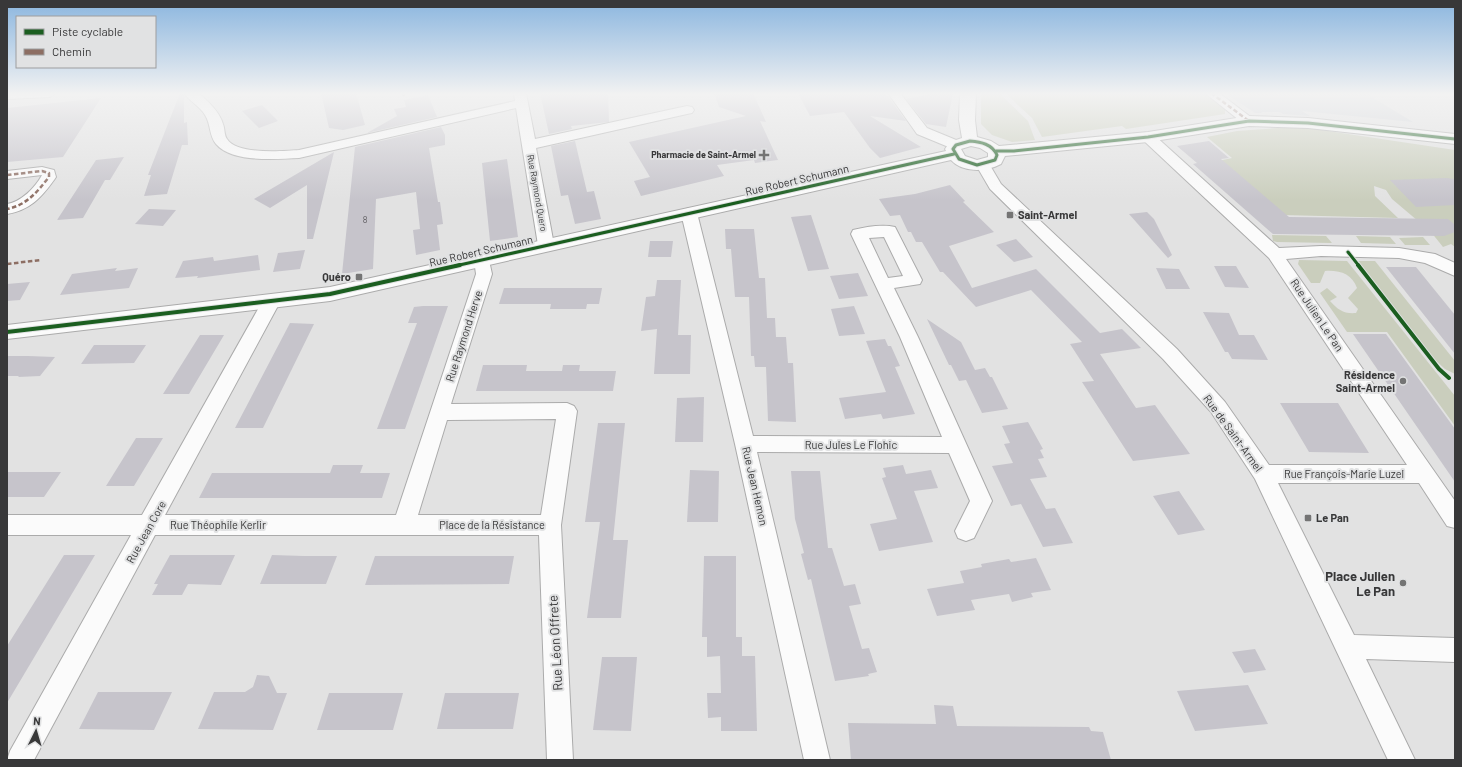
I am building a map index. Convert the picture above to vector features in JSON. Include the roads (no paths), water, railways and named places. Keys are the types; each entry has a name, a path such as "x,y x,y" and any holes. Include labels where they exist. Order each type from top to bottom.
{"street":[{"path":"218,129 221,141 228,147 240,152 277,156 299,154 399,129"},
{"name":"Rue Raymond Quero","path":"526,129 546,245"},
{"path":"529,145 602,129"},
{"path":"920,129 922,131 960,147 988,145 989,158"},
{"path":"965,129 960,147 965,162 989,158 1014,151 1148,137 1200,129"},
{"path":"1343,129 1455,147"},
{"path":"1361,129 1455,139"},
{"name":"Rue Julien Le Pan","path":"1148,137 1275,254 1455,519"},
{"name":"Rue Robert Schumann","path":"7,332 330,294 688,214 960,147"},
{"name":"Rue de Saint-Armel","path":"989,158 995,186 1170,354 1218,408 1263,474 1402,760"},
{"path":"7,175 42,171 49,173 49,177 28,202 16,208 7,209"},
{"name":"Rue Jean Hemon","path":"688,214 745,444 817,760"},
{"path":"1275,254 1321,251 1399,253 1429,258 1455,270"},
{"name":"Rue Raymond Herve","path":"439,412 484,274 482,260"},
{"path":"883,284 909,338 981,501 966,531"},
{"name":"Rue Jean Core","path":"20,760 271,302"},
{"name":"Place de la Résistance","path":"404,525 550,525 567,411 439,412"},
{"path":"404,525 439,412"},
{"name":"Rue Jules Le Flohic","path":"745,444 956,445"},
{"name":"Rue François-Marie Luzel","path":"1263,474 1425,474"},
{"name":"Rue Théophile Kerlir","path":"7,525 404,525"},
{"name":"Rue Léon Offrete","path":"550,525 560,760"},
{"path":"1346,647 1455,650"}],"place":[{"name":"Pharmacie de Saint-Armel","path":"764,155"},
{"name":"Saint-Armel","path":"1010,215"},
{"name":"Quéro","path":"359,277"},
{"name":"Résidence Saint-Armel","path":"1403,381"},
{"name":"Le Pan","path":"1308,518"},
{"name":"Place Julien Le Pan","path":"1403,583"}]}
